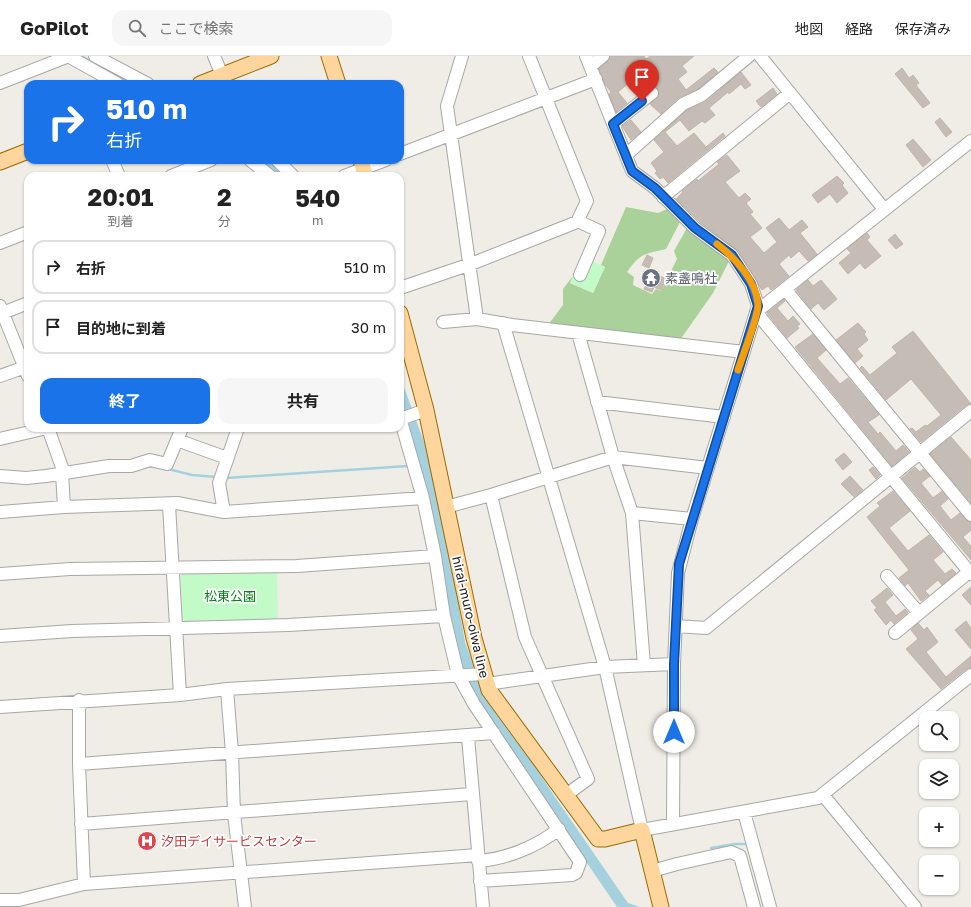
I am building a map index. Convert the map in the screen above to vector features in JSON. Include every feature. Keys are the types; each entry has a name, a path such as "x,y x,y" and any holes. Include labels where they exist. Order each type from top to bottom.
{"main road":[{"path":"210,80 271,56"},
{"path":"329,56 337,80"},
{"path":"0,162 24,153"},
{"name":"hirai-muro-oiwa line","path":"404,332 421,412 446,507 483,678 489,690 598,839 605,839 642,830"},
{"path":"642,830 661,907"}],"street":[{"path":"0,83 68,56 111,80"},
{"path":"95,56 140,80"},
{"path":"214,56 222,75"},
{"path":"462,56 447,106 465,240 471,264 477,319"},
{"path":"404,287 471,264 578,221 587,201 529,56"},
{"path":"603,56 588,61 632,171 644,179 684,218 737,261 754,291 758,306 692,519 678,573 674,664 673,824"},
{"path":"626,155 684,104 702,95 749,56"},
{"path":"760,56 884,209"},
{"path":"404,152 596,79"},
{"path":"613,124 652,93"},
{"path":"663,197 790,93"},
{"path":"756,312 971,141"},
{"path":"181,172 201,164"},
{"path":"255,164 265,172"},
{"path":"281,164 289,172"},
{"path":"354,172 374,164"},
{"path":"578,221 599,231 580,275"},
{"path":"0,243 24,234"},
{"path":"785,289 971,515"},
{"path":"24,304 1,311 24,363"},
{"path":"756,312 970,573 895,633"},
{"path":"444,322 477,319 578,333 744,352"},
{"path":"503,323 550,477 605,667 642,830 818,798 971,675"},
{"path":"578,333 613,457 632,513 644,665"},
{"path":"0,376 24,371"},
{"path":"598,402 724,417"},
{"path":"676,626 706,628 919,452 971,411"},
{"path":"404,418 421,412"},
{"path":"0,439 30,432"},
{"path":"48,432 63,473 64,507"},
{"path":"0,476 26,478 109,466 131,466 150,460 167,464 180,432"},
{"path":"224,512 220,483 237,432"},
{"path":"404,432 423,498 435,556 444,616 465,690 580,862 576,873 572,875 480,881"},
{"path":"177,440 227,458"},
{"path":"446,507 491,495 613,457 708,468"},
{"path":"491,495 521,626 588,779 566,796"},
{"path":"0,512 64,507 169,505 177,503 224,512 423,498"},
{"path":"169,505 180,695"},
{"path":"632,513 692,519"},
{"path":"0,574 70,569 173,569 297,566 435,556"},
{"path":"887,576 919,613"},
{"path":"0,636 72,631 288,625 444,616"},
{"path":"0,707 79,700 180,695 227,689 461,675 483,678 543,677 605,667 674,664"},
{"path":"227,689 232,753 234,814 245,907"},
{"path":"79,700 79,764 84,884"},
{"path":"79,764 494,734"},
{"path":"468,737 482,907"},
{"path":"81,824 234,814 472,794"},
{"path":"823,795 915,907"},
{"path":"744,812 770,907"},
{"path":"0,900 19,900 84,884 503,857 537,843 558,829"},
{"path":"652,871 731,852 740,856 754,907"}],"green space":[{"name":"素盞鳴社","path":"626,207 658,213 667,209 680,222 666,249 644,255 636,261 627,272 634,277 633,285 652,294 656,289 661,291 677,259 674,251 687,228 725,256 729,261 713,293 673,350 548,325 563,305 563,289 573,276 570,283 593,293 605,267 601,265"},
{"path":"590,260 605,267 593,293 570,283 573,276 581,280"},
{"name":"松東公園","path":"277,570 278,621 185,621 182,617 181,576 183,573"}],"water":[{"path":"262,164 273,164 282,172 272,172"},
{"path":"404,387 428,453 447,539 465,642 479,681 555,797 628,903 640,907 617,907 490,721 462,669 410,438 404,419"}],"building":[{"path":"611,56 644,56 646,59 650,56 694,56 682,66 687,72 678,79 686,90 714,68 718,72 698,89 678,98 661,114 650,104 659,96 658,89 651,86 641,73 618,92 627,103 616,112 609,94 611,92 605,84 599,69"},
{"path":"902,68 909,78 913,75 919,83 916,85 930,103 923,108 895,74"},
{"path":"741,72 751,85 745,89 741,84 729,94 728,92 709,108 715,115 705,123 702,121 689,131 680,120 665,132 677,146 694,133 706,147 723,133 725,136 668,183 663,177 660,179 655,173 657,171 651,163 664,152 654,140 687,110 707,101"},
{"path":"773,88 777,94 761,107 756,101"},
{"path":"940,118 952,132 946,137 935,122"},
{"path":"631,120 641,132 631,140 622,126"},
{"path":"913,139 931,160 923,167 906,145"},
{"path":"727,155 740,171 725,182 739,198 745,193 751,199 746,203 753,212 750,214 762,228 750,237 764,253 777,242 766,228 779,218 789,230 802,220 808,227 800,233 817,254 808,261 799,251 791,258 789,255 779,264 789,276 771,290 768,286 762,290 738,251 700,222 676,199 683,192 682,191 697,179 698,181 719,164 717,162"},
{"path":"837,176 844,183 842,185 848,193 837,203 830,194 818,203 812,195"},
{"path":"867,233 870,237 867,240 881,256 865,269 860,263 848,274 839,263 851,253 847,249"},
{"path":"895,234 903,244 896,249 888,240"},
{"path":"647,255 653,258 649,268 642,265"},
{"path":"652,272 666,279 661,290 654,287 652,292 644,289"},
{"path":"808,280 813,286 821,280 837,299 824,310 818,303 811,309 796,290"},
{"path":"784,299 785,301 777,308 788,321 793,316 800,324 797,326 799,328 787,338 767,313"},
{"path":"858,323 866,332 864,334 868,340 857,349 863,356 855,363 836,340"},
{"path":"913,331 971,404 966,405 921,442 910,429 912,428 916,432 925,425 927,426 941,415 911,379 886,400 860,368 862,366 870,375 897,353 892,347"},
{"path":"813,334 826,350 817,358 840,384 848,378 879,415 868,422 878,434 880,432 896,451 903,445 909,452 892,466 795,347"},
{"path":"951,437 971,460 971,503 930,454"},
{"path":"844,453 852,462 843,470 835,460"},
{"path":"873,467 880,475 876,479 869,470"},
{"path":"915,467 920,472 923,469 930,476 921,483 933,498 942,491 948,499 940,506 951,520 960,513 966,520 971,522 971,530 963,537 971,546 971,560 902,478"},
{"path":"850,476 863,490 854,497 841,484"},
{"path":"893,491 910,511 889,528 908,551 929,535 943,552 933,560 945,574 952,569 956,573 942,585 938,580 925,591 929,595 921,601 908,583 905,586 899,578 909,570 867,517 880,506 877,503"},
{"path":"971,587 971,605 962,595"},
{"path":"887,588 893,595 885,602 896,616 905,609 908,612 894,624 891,620 886,625 874,610 877,608 871,601"},
{"path":"966,621 971,628 971,649 955,630"},
{"path":"918,623 924,630 927,627 938,642 926,652 946,677 971,656 971,668 966,669 941,689 906,649 918,639 911,630"}],"waterway":[{"path":"81,56 125,80"},
{"path":"226,478 408,466"},
{"path":"168,469 192,475 216,477"},
{"path":"711,848 735,844 748,844"}],"slow traffic":[{"path":"717,244 737,261 751,284 758,306 738,370"}],"place":[{"name":"素盞鳴社","path":"651,278"},
{"name":"汐田デイサービスセンター","path":"147,841"}],"route":[{"path":"642,101 613,124 626,155 628,164 636,175 644,179 655,188 695,228 732,255 748,278 758,306 679,564 674,664 674,732"}]}
